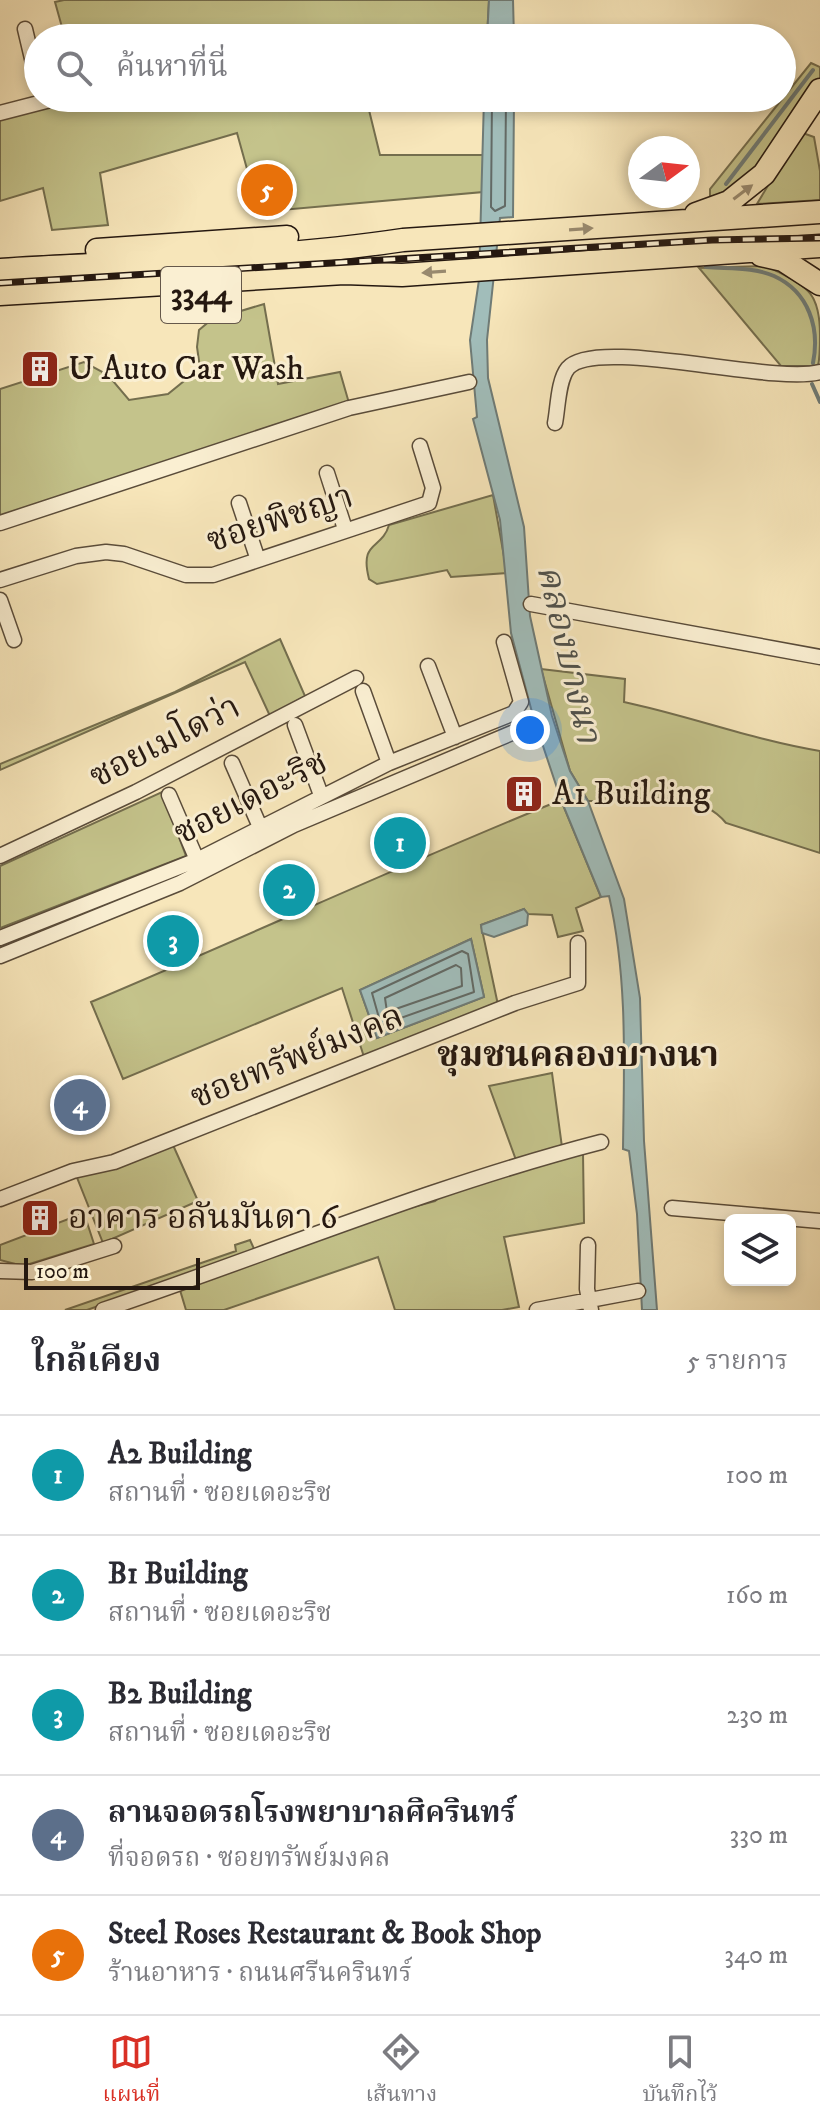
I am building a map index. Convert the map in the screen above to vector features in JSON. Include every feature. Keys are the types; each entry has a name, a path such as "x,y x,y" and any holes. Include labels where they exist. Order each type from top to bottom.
{"main road":[{"path":"672,222 745,192 764,174 820,90"},
{"name":"3344","path":"0,294 403,240 820,212"},
{"name":"3344","path":"0,256 331,235 403,240"},
{"name":"3344","path":"0,309 337,286 402,275 502,267 820,246"},
{"path":"743,251 783,260 820,284"},
{"name":"3344","path":"0,270 402,275"}],"street":[{"path":"0,113 24,106"},
{"path":"555,423 565,373 570,366 580,362 640,357 789,375 820,372"},
{"path":"0,523 349,408 469,382"},
{"name":"ซอยพิชญา","path":"0,580 76,556 106,552 195,577 225,572 429,503 433,488 420,446"},
{"path":"327,473 345,529"},
{"path":"239,503 258,560"},
{"path":"0,600 14,640"},
{"path":"531,604 820,657"},
{"name":"ซอยเดอะริช","path":"0,938 197,860 389,763 514,713 521,702 504,642"},
{"path":"428,666 455,737"},
{"name":"ซอยเมโดว่า","path":"0,856 360,685 389,763"},
{"path":"295,725 321,795"},
{"path":"0,956 212,869 306,819 519,730"},
{"path":"232,763 260,827"},
{"path":"169,795 197,860"},
{"name":"ซอยทรัพย์มงคล","path":"0,1199 73,1171 114,1162 515,1003 578,983 578,943"},
{"path":"103,1310 491,1172 601,1142"},
{"path":"672,1208 820,1221"},
{"path":"588,1245 590,1305"},
{"path":"0,1271 32,1272 114,1246"},
{"path":"537,1310 590,1305 638,1291"}],"shaded area":[{"path":"489,0 488,24 61,24 55,2"},
{"path":"811,63 820,67 820,79 774,148 745,178 729,190 710,197 710,189 772,112 796,112 796,82"},
{"path":"31,112 369,112 380,155 483,155 483,192 259,212 237,133 100,173 108,225 52,230 43,188 0,201 0,120"},
{"path":"800,132 814,137 820,171 820,200 757,204"},
{"path":"767,266 800,284 813,298 819,319 818,366 781,366 699,268"},
{"path":"264,304 278,384 340,372 349,403 0,518 0,389 84,362 108,375 129,400 168,394 200,368 197,347 199,330 211,320"},
{"path":"493,495 507,573 451,577 447,570 377,584 369,579 369,551 386,533 389,525"},
{"path":"280,639 305,696 270,716 245,662 0,770 0,764 175,692"},
{"path":"541,669 625,679 624,702 770,741 820,751 820,853 726,823 713,811 680,799 588,801 570,771"},
{"path":"162,792 186,856 0,928 0,866"},
{"path":"561,800 601,897 576,908 583,931 558,937 552,915 528,914 524,909 481,925 498,1005 364,1057 342,988 123,1079 91,1002","holes":["471,939 484,997 377,1038 360,990"]},
{"path":"552,1073 562,1147 516,1160 489,1086"},
{"path":"173,1145 198,1201 103,1243 76,1175 108,1170"},
{"path":"583,1153 584,1223 504,1237 519,1307 502,1310 395,1310 378,1257 224,1310 186,1310 180,1290 369,1219 435,1201 447,1191"},
{"path":"84,1213 94,1244 23,1266 0,1260 0,1245"},
{"path":"250,1240 255,1251 87,1310 65,1310 236,1251 235,1245"}],"water":[{"path":"489,0 513,0 514,24 488,24"},
{"path":"484,112 514,112 513,217 500,218 487,340 488,378 524,527 530,616 552,716 570,771 588,801 624,899 640,998 644,1141 657,1310 642,1310 637,1214 629,1151 623,1149 622,990 609,896 601,897 561,800 533,716 511,633 500,520 473,419 477,417 470,340 479,280"},
{"path":"524,909 528,914 527,925 494,937 482,933 481,925"},
{"path":"471,939 484,997 377,1038 360,990"}],"waterway":[{"path":"796,92 813,70"},
{"path":"726,184 781,112"},
{"path":"706,267 766,273 796,291 804,301 813,324 813,363"},
{"path":"812,384 820,402"}],"railway":[{"path":"0,283 712,240 820,238"}],"place":[{"name":"Steel Roses Restaurant & Book Shop","path":"267,190"},
{"name":"U Auto Car Wash","path":"40,369"},
{"name":"A1 Building","path":"524,794"},
{"name":"A2 Building","path":"400,843"},
{"name":"B1 Building","path":"289,890"},
{"name":"B2 Building","path":"173,941"},
{"name":"ลานจอดรถโรงพยาบาลศิครินทร์","path":"80,1105"},
{"name":"อาคาร อลันมันดา 6","path":"40,1218"}],"district":[{"name":"ชุมชนคลองบางนา","path":"578,1055"}],"water label":[{"name":"คลองบางนา","path":"568,654"}]}
